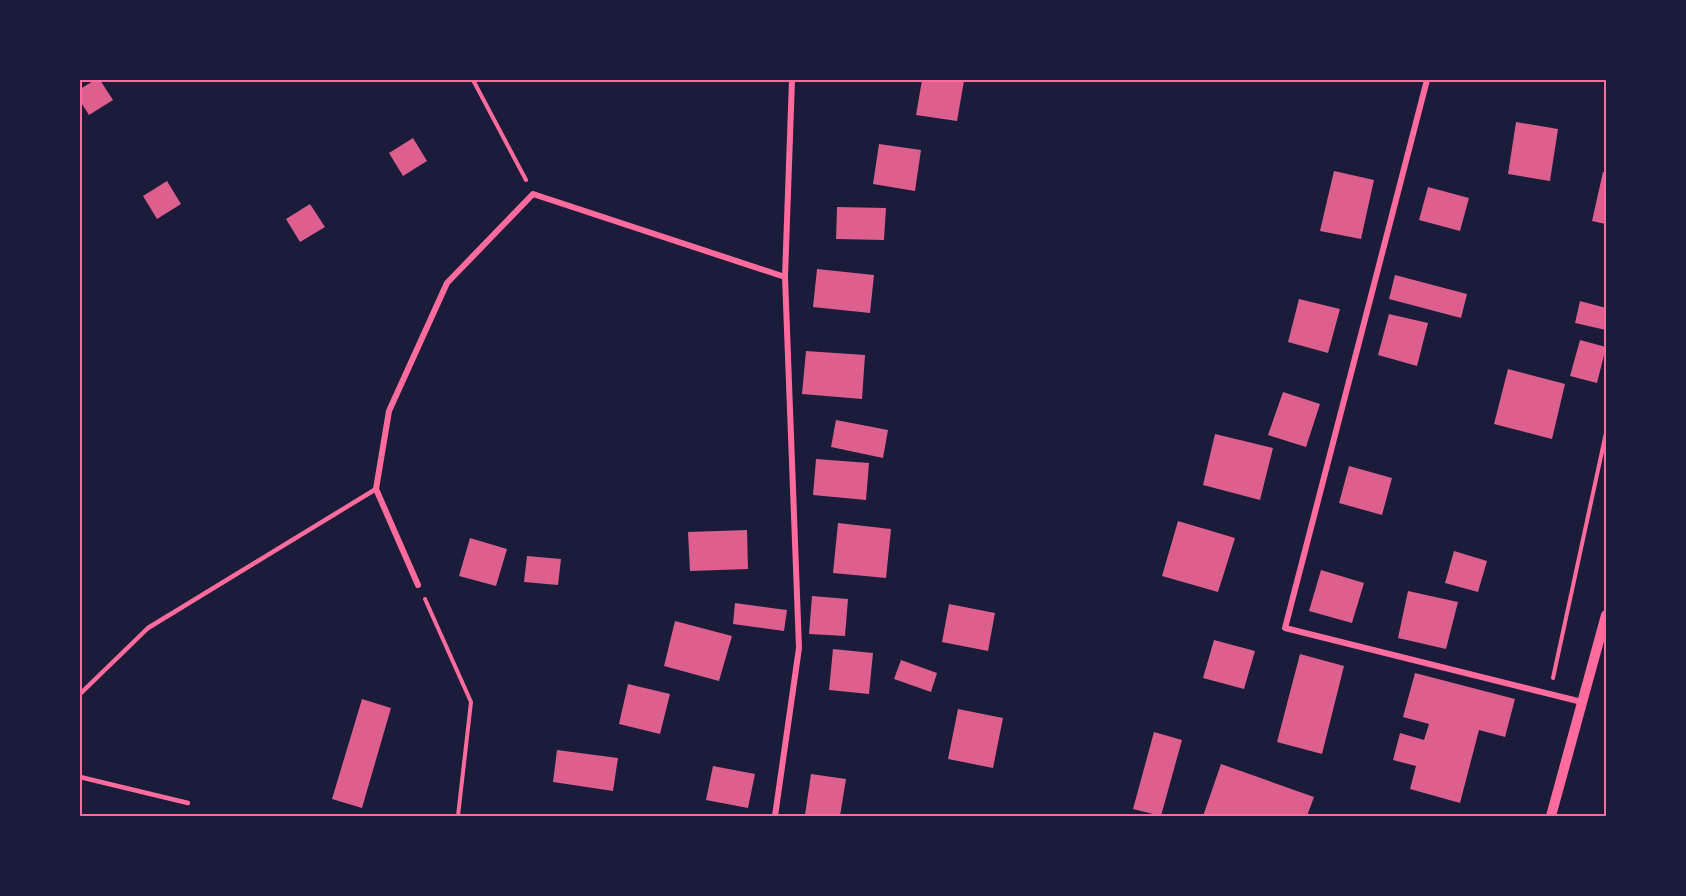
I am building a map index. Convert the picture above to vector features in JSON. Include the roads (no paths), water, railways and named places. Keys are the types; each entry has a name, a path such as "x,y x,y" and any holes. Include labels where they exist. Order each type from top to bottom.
{"street":[{"path":"775,816 800,648 785,277 792,80"},
{"path":"1427,80 1285,628 1582,702"},
{"path":"418,585 376,489 389,411 447,283 533,194 785,277"},
{"path":"1551,816 1606,615"}],"lane":[{"path":"80,694 148,628 376,489"},
{"path":"80,777 189,803"}]}
